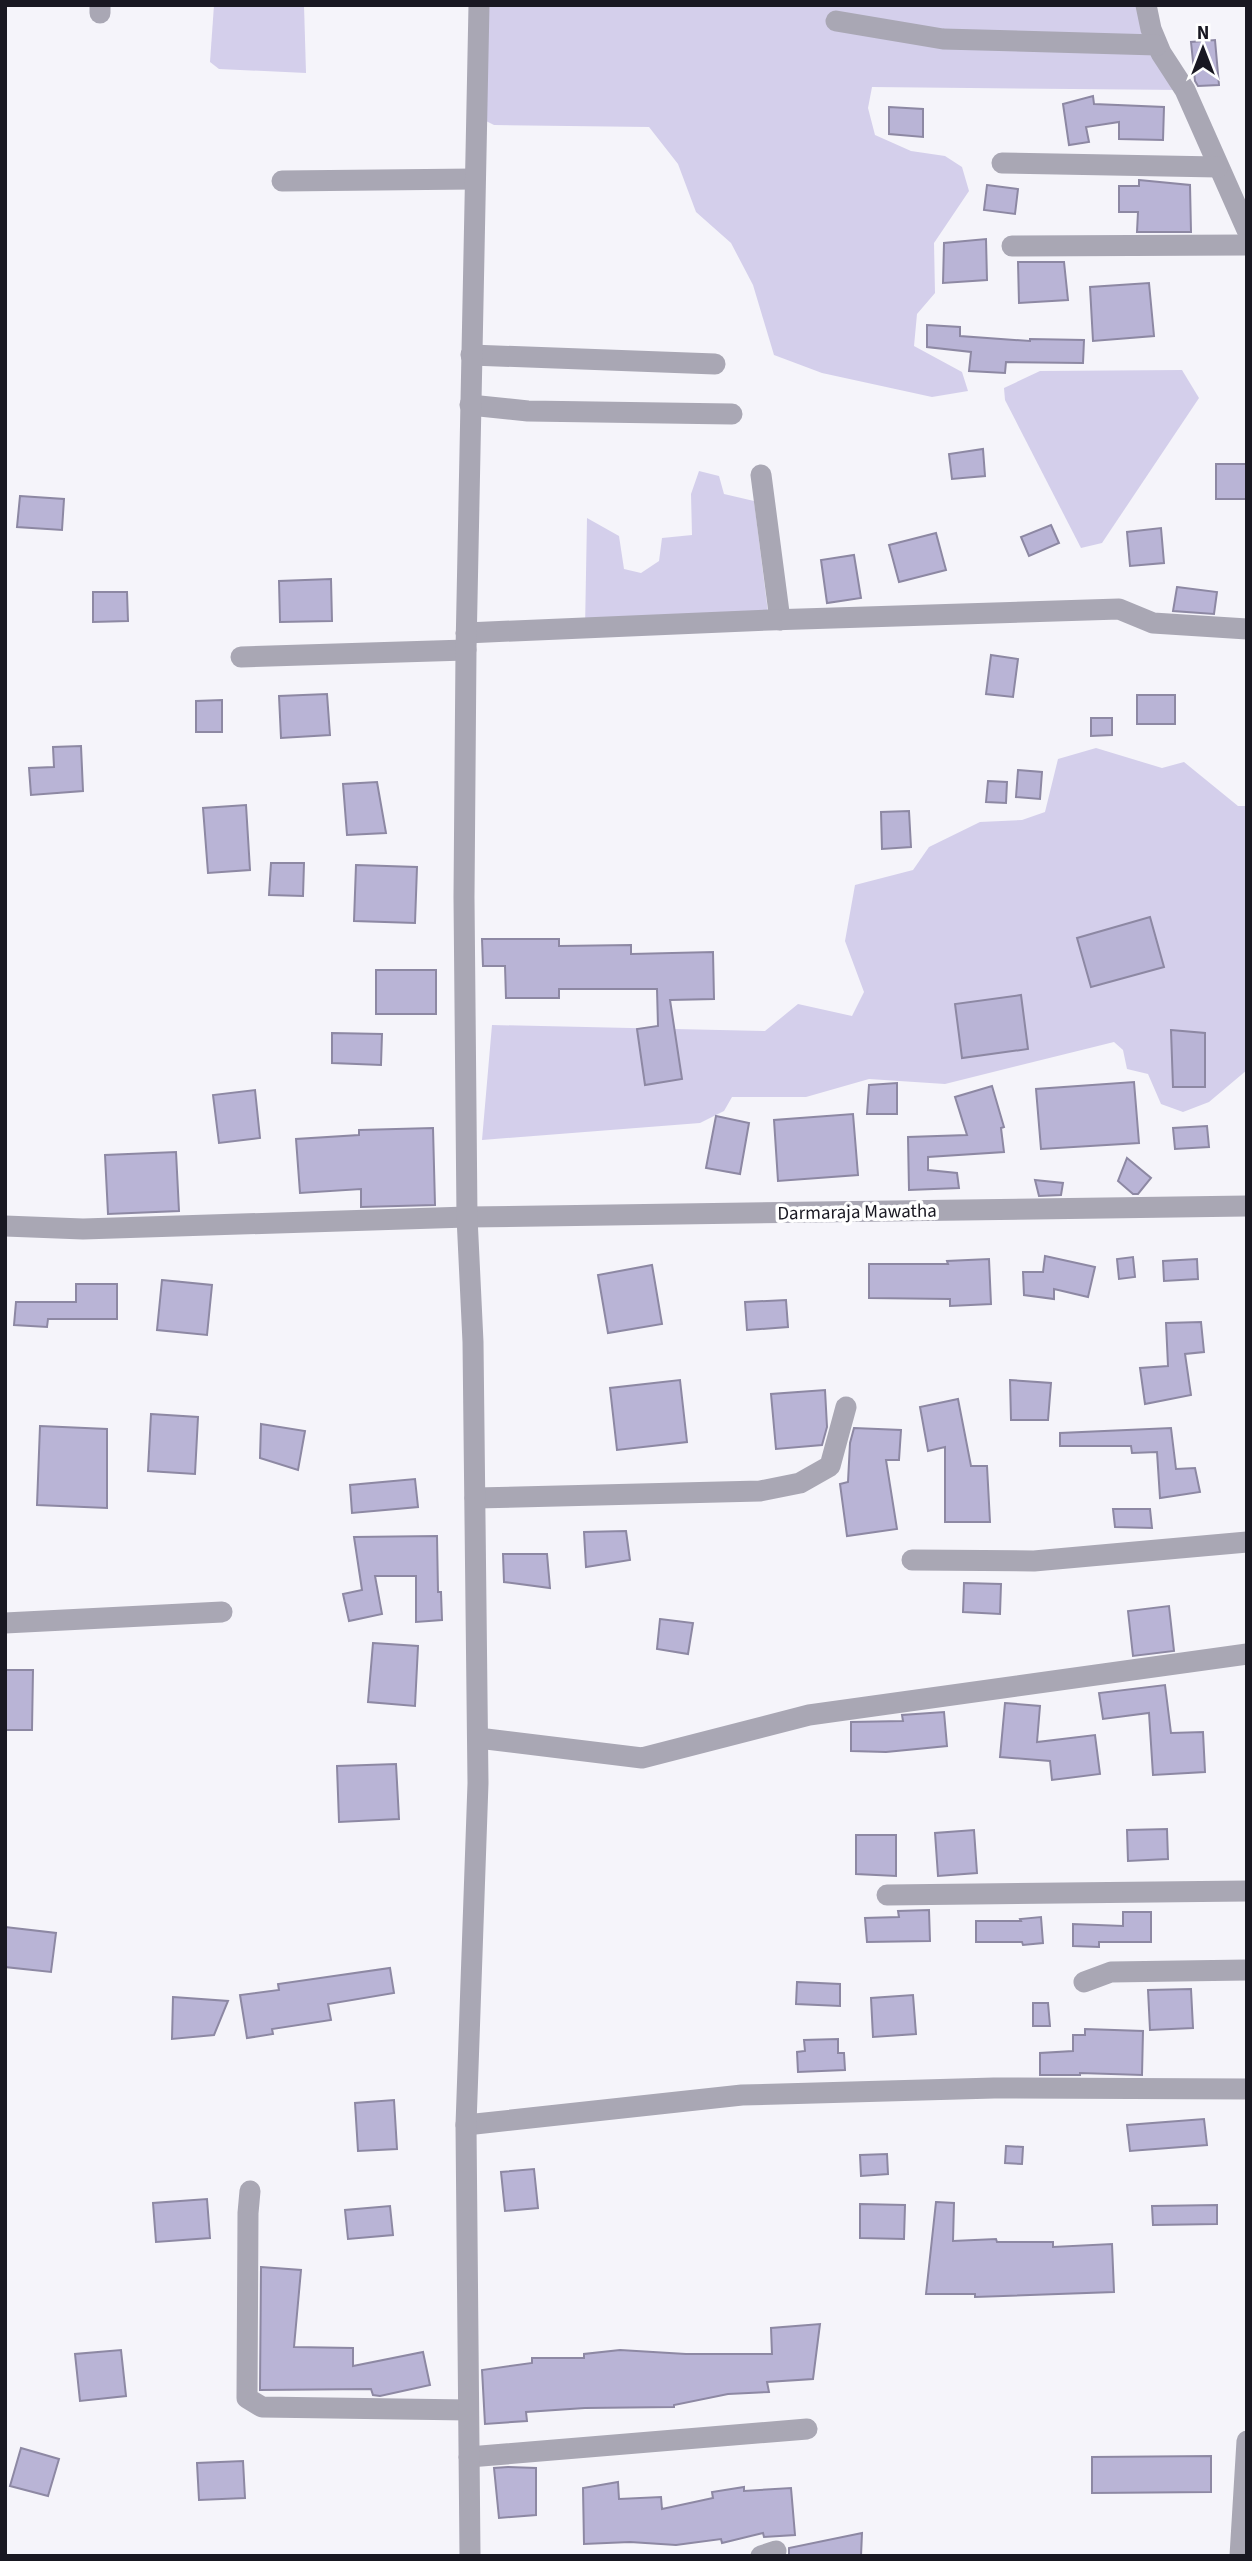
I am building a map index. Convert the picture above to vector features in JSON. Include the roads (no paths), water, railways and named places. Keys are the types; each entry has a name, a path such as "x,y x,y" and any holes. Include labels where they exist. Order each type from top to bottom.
{"street":[{"path":"470,2556 466,2125 478,1738 473,1342 467,1217 464,911 466,642 478,5"},
{"path":"1146,5 1157,45 1185,90 1247,230"},
{"path":"836,21 943,40 1157,45"},
{"path":"1002,163 1218,167"},
{"path":"282,181 474,179"},
{"path":"1012,246 1247,246"},
{"path":"471,355 715,364"},
{"path":"470,405 528,411 732,414"},
{"path":"761,475 780,620"},
{"path":"241,657 780,620 1119,609 1153,623 1247,629"},
{"name":"Darmaraja Mawatha","path":"5,1226 83,1229 467,1217 1247,1206"},
{"path":"475,1498 760,1490 800,1483 830,1466 846,1407"},
{"path":"912,1560 1034,1562 1247,1542"},
{"path":"5,1623 222,1612"},
{"path":"478,1738 642,1758 809,1715 1247,1654"},
{"path":"887,1895 1247,1891"},
{"path":"1084,1982 1111,1972 1247,1970"},
{"path":"466,2125 742,2095 994,2088 1247,2089"},
{"path":"250,2192 247,2398 262,2407 468,2410"},
{"path":"469,2457 807,2429"},
{"path":"1240,2556 1244,2527 1247,2441"}]}
